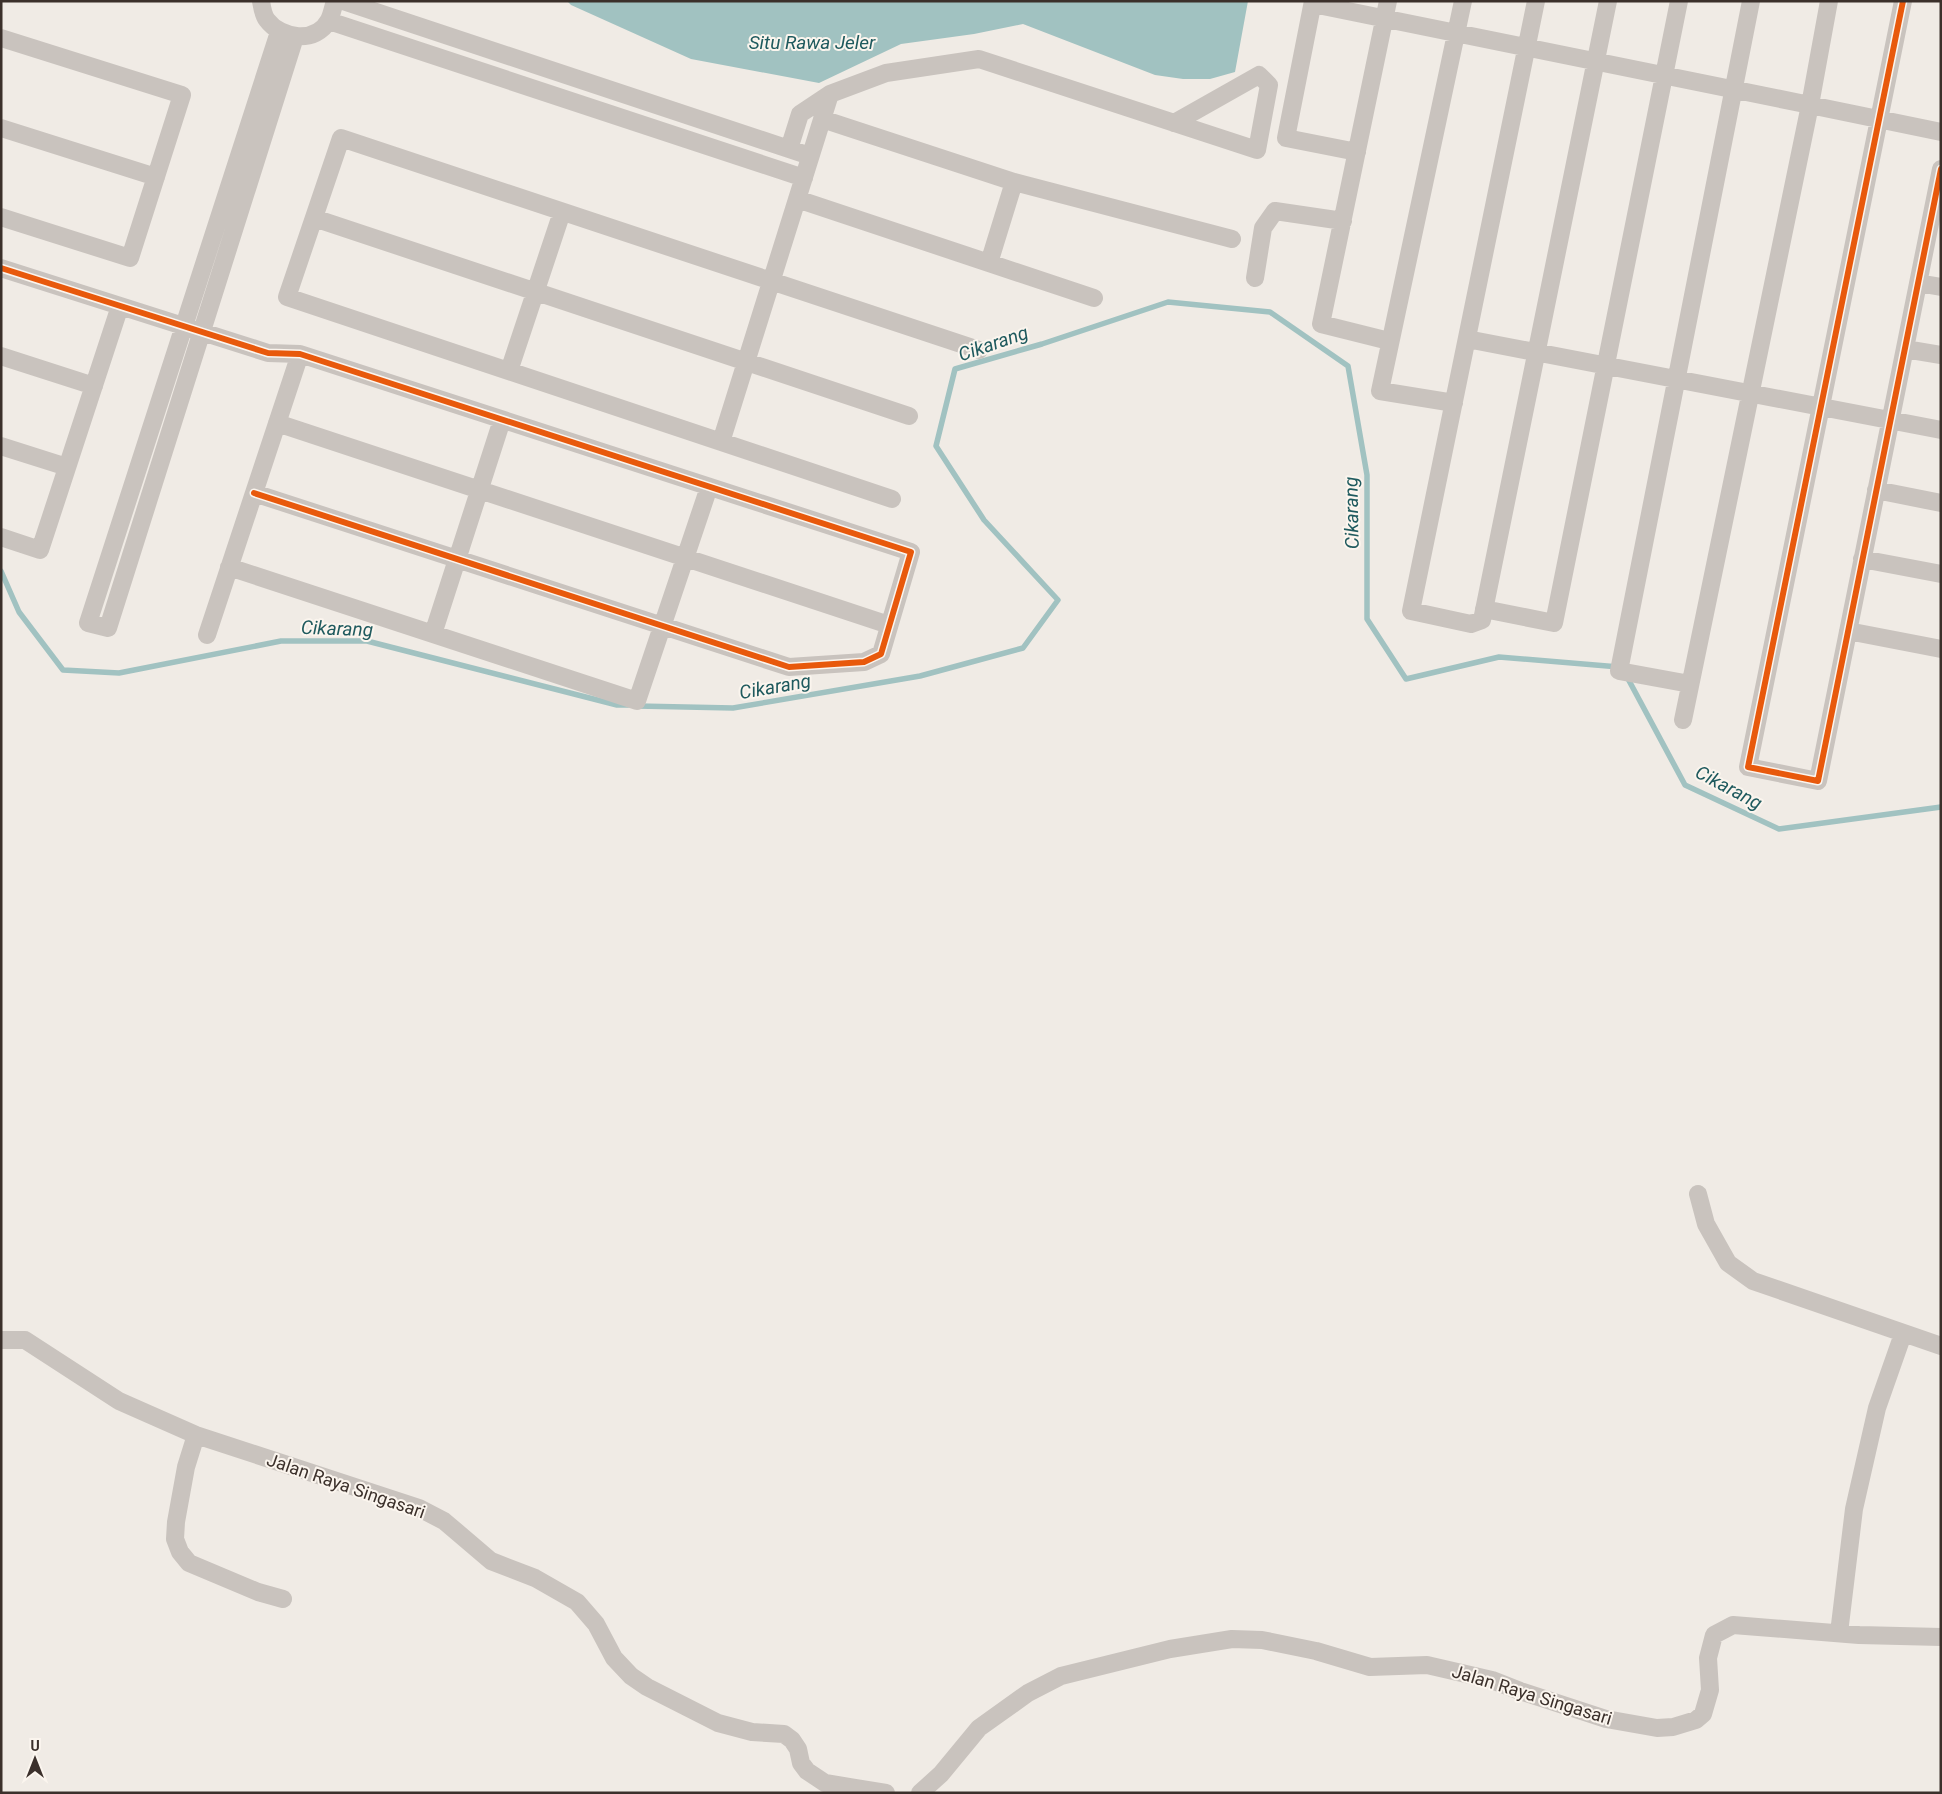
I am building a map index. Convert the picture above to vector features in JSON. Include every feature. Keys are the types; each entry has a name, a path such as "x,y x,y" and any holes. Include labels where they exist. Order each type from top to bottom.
{"street":[{"path":"261,1 266,18 287,34 314,33 329,21 335,1"},
{"path":"343,1 810,156"},
{"path":"1454,403 1380,391 1389,341 1463,1"},
{"path":"1536,1 1411,611 1471,624 1482,620 1608,1"},
{"path":"1484,610 1554,623 1679,1"},
{"path":"1690,684 1619,671 1751,1"},
{"path":"1683,720 1810,105 1829,1"},
{"path":"1903,1 1748,767 1818,781 1918,283 1937,210 1941,169"},
{"path":"1357,152 1286,138 1313,2 1387,10 1457,33 1941,132"},
{"path":"1387,10 1321,324 1389,341"},
{"path":"329,21 804,178"},
{"path":"287,34 202,331 108,628 88,623 184,326 287,34"},
{"path":"1,38 182,95 130,258 1,217"},
{"path":"789,149 800,114 830,94 886,73 979,58 1174,123 1257,150 1269,85 1259,75 1174,123"},
{"path":"561,98 568,76"},
{"path":"722,442 830,94"},
{"path":"822,119 1014,182 1232,239"},
{"path":"1,128 156,177"},
{"path":"744,159 750,136"},
{"path":"892,498 287,297 341,138 979,350"},
{"path":"989,263 1014,182"},
{"path":"797,199 1094,298"},
{"path":"1255,278 1263,228 1275,210 1343,221"},
{"path":"509,371 562,212"},
{"path":"314,218 908,416"},
{"path":"1,268 268,353 300,354 911,552 881,654 864,662 789,667 254,493"},
{"path":"1918,283 1941,287"},
{"path":"1,537 40,550 120,306"},
{"path":"1467,339 1941,430"},
{"path":"1905,349 1941,355"},
{"path":"207,635 300,354"},
{"path":"1,356 94,386"},
{"path":"433,634 502,420"},
{"path":"277,423 889,625"},
{"path":"1,446 67,467"},
{"path":"229,567 637,702 709,487"},
{"path":"1876,490 1941,503"},
{"path":"1862,559 1941,574"},
{"path":"1848,631 1941,649"},
{"path":"1698,1194 1706,1224 1728,1263 1747,1276 1788,1294 1941,1346"},
{"path":"1839,1633 1854,1509 1877,1408 1903,1334"},
{"name":"Jalan Raya Singasari","path":"1,1340 25,1340 119,1401 196,1436 419,1508 444,1521 491,1561 535,1578 577,1602 596,1624 614,1658 631,1676 647,1687 718,1723 752,1732 784,1734 792,1740 798,1749 801,1763 807,1772 825,1783 886,1793"},
{"path":"196,1436 186,1467 176,1522 175,1539 180,1552 189,1563 258,1592 282,1598"},
{"name":"Jalan Raya Singasari","path":"920,1793 941,1774 979,1728 1028,1693 1061,1676 1170,1649 1232,1639 1262,1640 1316,1651 1370,1667 1427,1665 1492,1680 1606,1719 1657,1728 1681,1725 1696,1720 1703,1714 1710,1690 1710,1648 1714,1635 1733,1626 1941,1637"}],"water":[{"name":"Situ Rawa Jeler","path":"567,1 1248,1 1235,72 1210,79 1183,79 1155,75 1023,24 974,34 901,44 819,83 691,59 571,5"}],"waterway":[{"name":"Cikarang","path":"637,706 733,708 920,676 1023,648 1058,600 984,520 936,446 955,369 1042,344 1168,302 1270,312 1348,366 1367,475 1367,619 1406,679 1499,657 1619,667"},
{"name":"Cikarang","path":"1,571 19,612 63,670 119,673 281,641 367,641 617,705 628,705"},
{"name":"Cikarang","path":"1626,675 1685,785 1779,829 1941,807"}],"cycle path":[{"path":"1903,1 1748,767 1818,781 1941,169"},
{"path":"1,268 268,353 300,354 911,552 881,654 864,662 789,667 254,493"}]}
